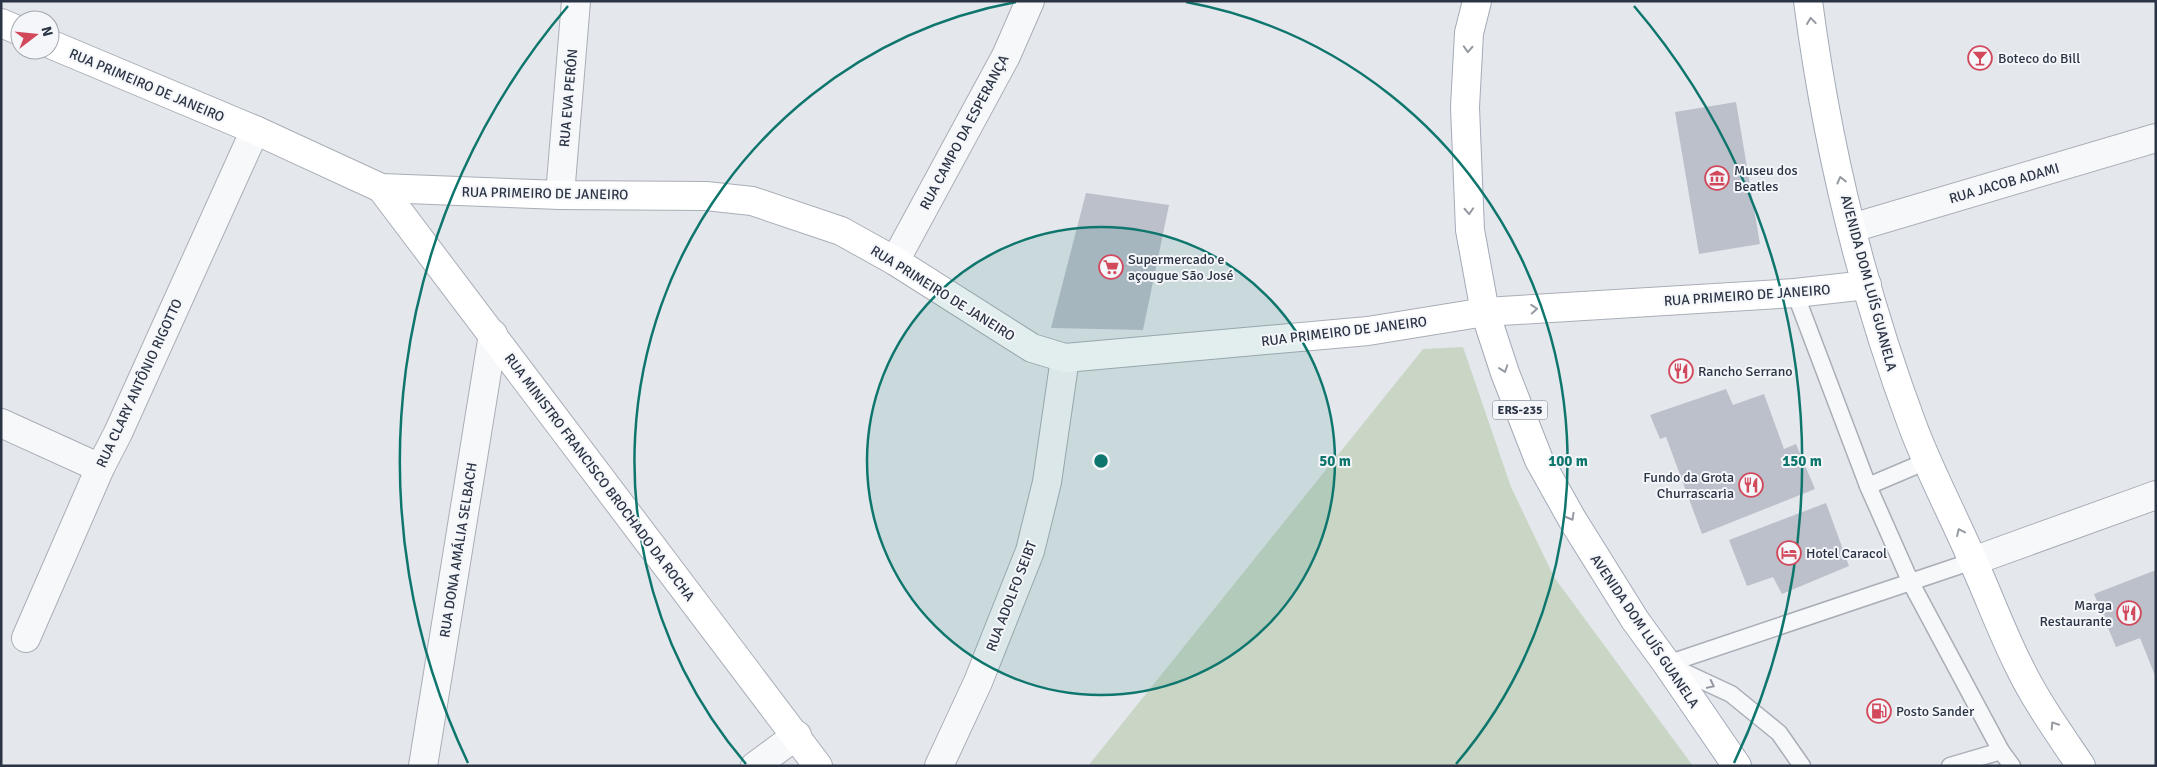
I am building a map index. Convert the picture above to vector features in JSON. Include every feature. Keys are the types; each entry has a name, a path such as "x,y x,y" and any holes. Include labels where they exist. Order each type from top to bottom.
{"street":[{"name":"RUA EVA PERÓN","path":"560,194 576,1"},
{"name":"RUA CAMPO DA ESPERANÇA","path":"895,261 1006,56 1030,1"},
{"name":"AVENIDA DOM LUÍS GUANELA","path":"1477,1 1468,33 1465,107 1470,230 1485,312 1505,373 1539,460 1603,571 1737,766"},
{"name":"AVENIDA DOM LUÍS GUANELA","path":"1808,1 1832,146 1867,285 1891,366 1927,461 2018,665 2047,715 2081,766"},
{"name":"RUA PRIMEIRO DE JANEIRO","path":"60,48 255,130 381,188 560,194 706,196 752,201 841,231 895,261 1032,348 1065,358 1368,331 1485,312 1795,293 1867,285"},
{"name":"RUA CLARY ANTÔNIO RIGOTTO","path":"26,638 100,468 118,433 255,130"},
{"name":"RUA JACOB ADAMI","path":"1852,228 2156,138"},
{"name":"RUA MINISTRO FRANCISCO BROCHADO DA ROCHA","path":"381,188 818,766"},
{"name":"RUA DONA AMÁLIA SELBACH","path":"423,766 493,334"},
{"name":"RUA ADOLFO SEIBT","path":"939,766 978,682 1030,551 1047,482 1065,358"},
{"path":"1,423 100,468"},
{"path":"1973,561 2156,496"},
{"path":"755,766 796,735"}],"lane":[{"path":"1795,293 1868,486 1910,582 2001,751 2012,766"},
{"path":"1868,486 1927,461"},
{"path":"1667,664 1973,561"},
{"path":"1667,664 1731,694 1779,733 1802,766"},
{"path":"1950,766 2001,751"}],"green space":[{"path":"1463,347 1511,487 1554,577 1693,766 1088,766 1423,349"}],"building":[{"name":"Museu dos Beatles","path":"1736,102 1760,244 1699,254 1675,112"},
{"name":"Supermercado e açougue São José","path":"1086,193 1169,205 1143,330 1051,328"},
{"path":"1726,389 1733,405 1764,394 1784,449 1796,444 1815,489 1702,534 1666,437 1660,439 1650,415"},
{"name":"Hotel Caracol","path":"1826,503 1849,566 1782,594 1773,577 1747,586 1729,540"},
{"name":"Marga Restaurante","path":"2156,570 2156,678 2140,638 2116,647 2094,594"}],"place":[{"name":"Boteco do Bill","path":"1980,58"},
{"name":"Museu dos Beatles","path":"1717,178"},
{"name":"Supermercado e açougue São José","path":"1111,267"},
{"name":"Rancho Serrano","path":"1681,371"},
{"name":"Fundo da Grota Churrascaria","path":"1751,485"},
{"name":"Hotel Caracol","path":"1789,553"},
{"name":"Marga Restaurante","path":"2129,613"},
{"name":"Posto Sander","path":"1879,711"}]}
